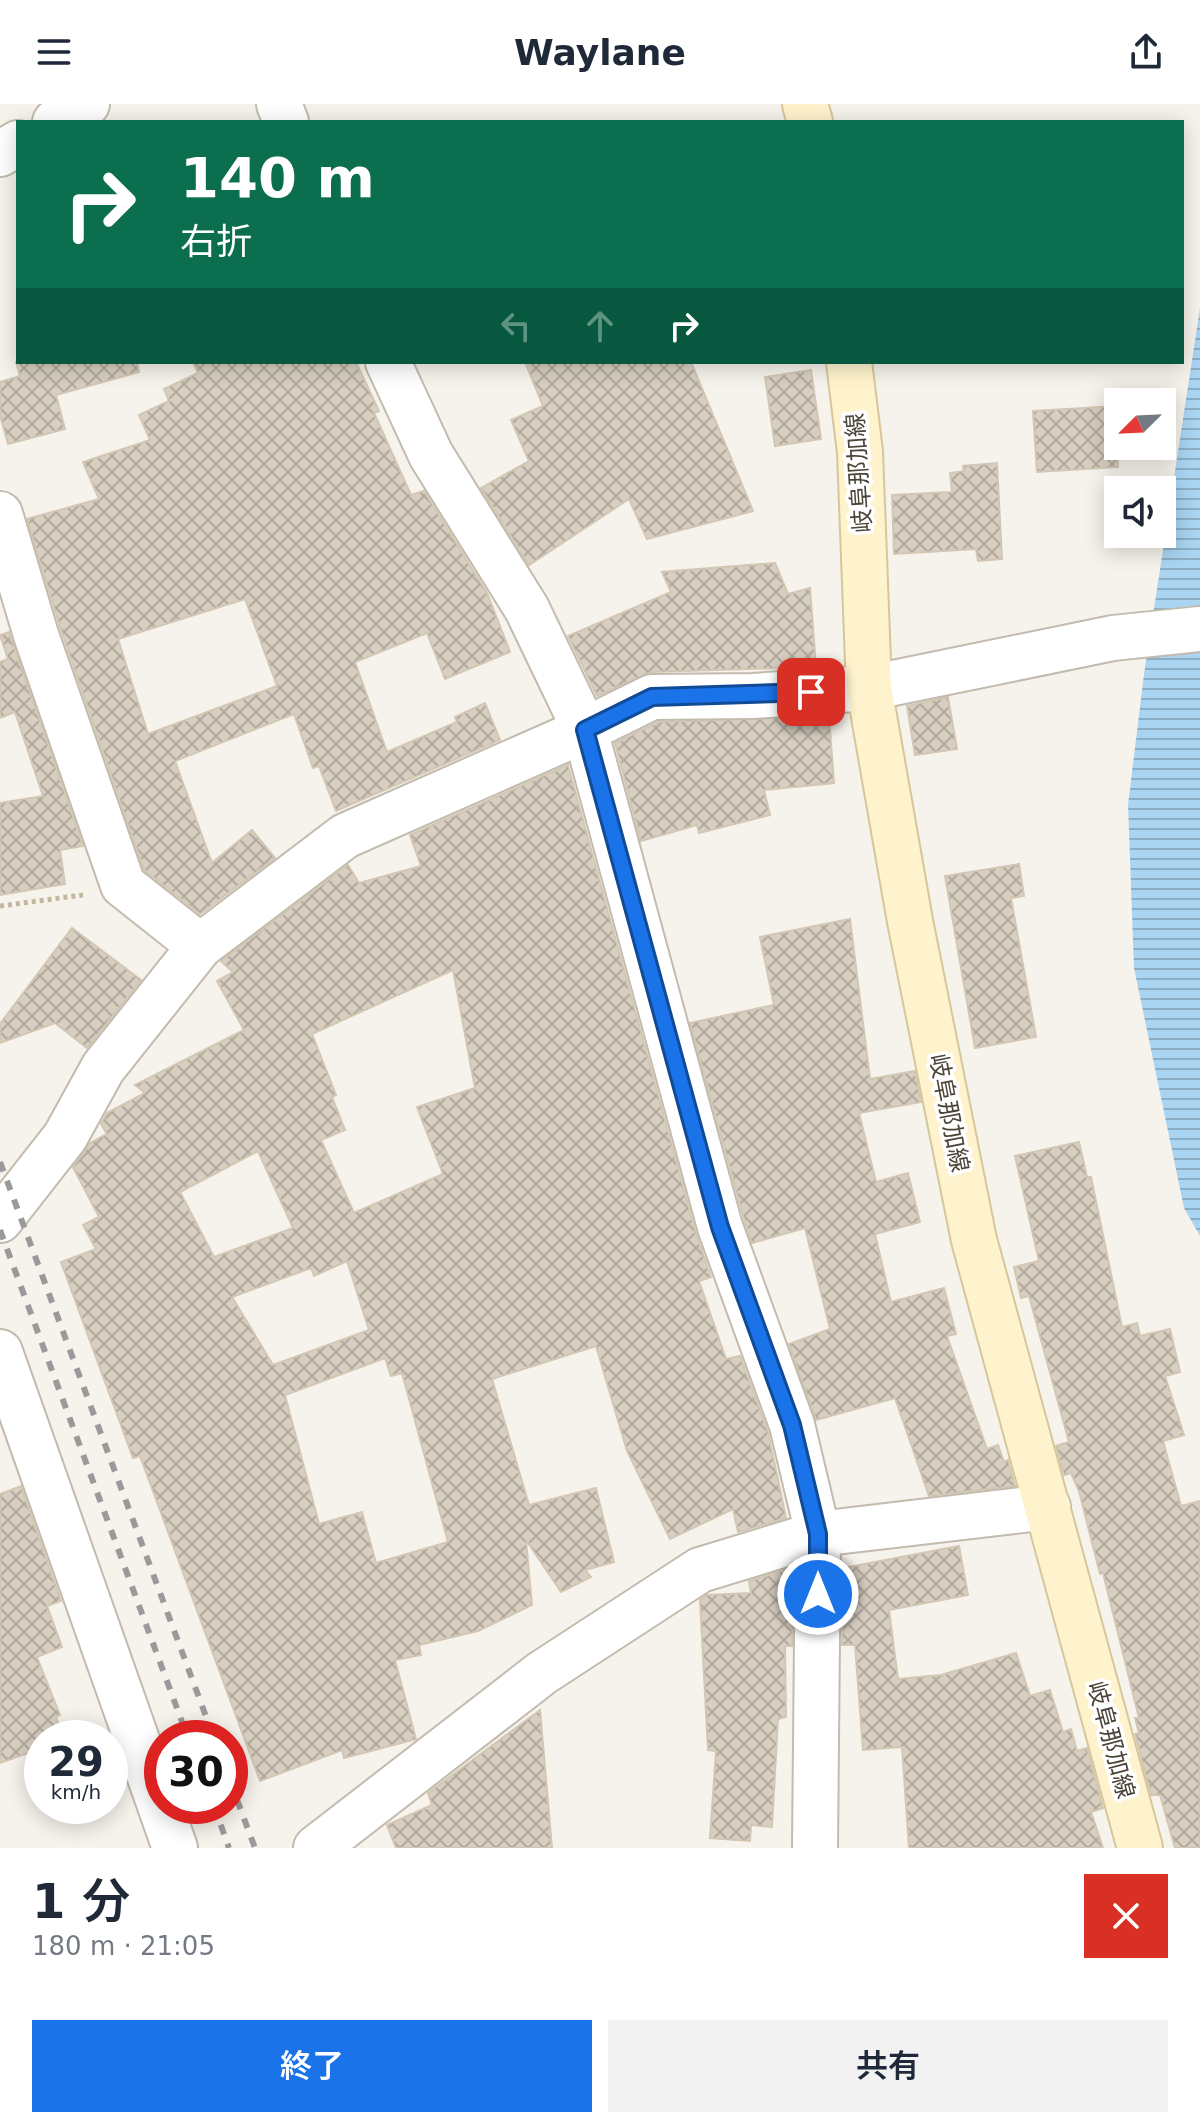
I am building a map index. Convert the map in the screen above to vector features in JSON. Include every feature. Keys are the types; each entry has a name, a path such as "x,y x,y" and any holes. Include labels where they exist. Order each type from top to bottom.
{"main road":[{"name":"岐阜那加線","path":"849,364 860,452 869,688 910,921 974,1240 1140,1848"}],"street":[{"path":"59,120 87,104"},
{"path":"389,364 431,455 527,609 585,730 720,1227 792,1425 818,1534 815,1848"},
{"path":"0,514 36,635 123,885 200,946"},
{"path":"0,1220 65,1137 103,1068 200,946 345,836 585,730 652,697 753,696 869,688 1113,638 1200,629"},
{"path":"0,1352 175,1848"},
{"path":"316,1848 542,1673 700,1570 818,1534 1048,1507"}],"path":[{"path":"0,906 104,892 123,885"}],"water":[{"path":"1200,308 1200,1236 1184,1208 1134,968 1128,805 1163,548 1176,548 1174,476"}],"building":[{"path":"17,364 137,364 139,372 56,395 65,429 8,444 0,415 0,382 20,376"},
{"path":"194,364 357,364 379,411 374,413 411,495 424,491 487,593 510,652 445,679 427,633 355,662 387,752 457,722 455,717 485,703 500,740 336,811 319,766 313,768 294,714 175,761 212,863 252,830 275,858 200,914 144,870 60,627 27,519 99,499 83,462 150,440 139,415 169,401 164,389 198,373","holes":["245,599 277,686 148,734 118,639"]},
{"path":"526,364 692,364 753,511 647,539 629,499 529,565 481,488 529,461 511,420 543,406"},
{"path":"811,370 821,439 775,446 765,377"},
{"path":"1104,407 1104,460 1118,460 1118,467 1037,472 1033,411"},
{"path":"997,463 1002,559 978,561 976,549 894,554 892,495 952,492 950,473 964,471 963,466"},
{"path":"775,563 788,594 810,588 816,667 651,672 597,696 568,636 671,592 662,572"},
{"path":"9,632 83,846 60,850 65,884 0,895 0,803 43,796 15,712 0,718 0,662 8,659 0,635"},
{"path":"948,697 957,749 915,755 907,706"},
{"path":"829,716 834,783 764,790 770,815 699,833 697,825 641,841 615,743 658,722"},
{"path":"568,765 696,1234 711,1277 699,1281 726,1359 740,1356 768,1432 786,1518 738,1532 733,1509 670,1539 627,1451 596,1346 492,1379 529,1505 596,1488 614,1562 585,1570 591,1577 561,1592 526,1540 532,1605 478,1631 419,1645 421,1655 395,1660 416,1739 344,1758 342,1750 260,1781 248,1748 248,1720 237,1720 140,1456 133,1458 61,1262 96,1249 83,1225 99,1217 73,1167 90,1143 107,1134 101,1124 107,1113 145,1093 135,1085 244,1030 217,981 233,972 221,961 348,865 359,883 421,866 410,835","holes":["453,970 475,1088 417,1107 443,1174 354,1213 321,1140 345,1130 332,1097 336,1095 312,1034","258,1151 293,1228 214,1257 180,1192","347,1261 369,1330 273,1365 232,1297 311,1268 314,1276","385,1358 391,1376 402,1373 448,1542 376,1563 362,1512 319,1524 285,1395"]},
{"path":"1019,864 1024,896 1011,898 1036,1037 975,1048 945,876"},
{"path":"850,919 870,1079 915,1071 921,1102 859,1113 876,1182 908,1173 920,1222 875,1234 891,1302 944,1288 956,1334 947,1336 987,1449 998,1445 1004,1462 1008,1460 1015,1486 929,1496 895,1398 816,1420 789,1344 830,1329 805,1228 752,1243 744,1219 690,1023 774,1005 760,937"},
{"path":"72,928 141,980 87,1048 55,1023 0,1043 0,1024"},
{"path":"1079,1142 1087,1177 1091,1177 1122,1327 1137,1323 1140,1336 1170,1329 1180,1372 1165,1376 1184,1435 1163,1441 1181,1506 1200,1501 1200,1848 1175,1848 1160,1795 1151,1795 1135,1734 1139,1733 1135,1718 1139,1718 1103,1573 1100,1574 1079,1491 1071,1473 1064,1475 1056,1446 1069,1442 1029,1296 1021,1298 1014,1267 1039,1261 1015,1156"},
{"path":"21,1486 61,1601 47,1606 62,1647 37,1657 60,1715 56,1717 57,1720 24,1720 24,1754 0,1763 0,1494"},
{"path":"959,1546 968,1595 889,1610 898,1679 941,1675 1016,1653 1030,1696 1050,1690 1063,1732 1071,1729 1077,1751 1087,1748 1103,1808 1091,1812 1103,1848 909,1848 902,1747 863,1750 855,1645 842,1645 843,1568"},
{"path":"793,1568 792,1646 785,1646 786,1717 778,1719 772,1827 751,1825 750,1841 710,1838 716,1751 708,1750 700,1600 707,1595 751,1593 749,1581"},
{"path":"540,1710 552,1848 396,1848 387,1825 432,1805 428,1793"}],"railway":[{"path":"0,1162 207,1720"},
{"path":"0,1230 181,1720"},
{"path":"220,1824 229,1848"},
{"path":"246,1824 255,1848"}],"route":[{"path":"811,692 652,697 585,730 720,1227 752,1306 792,1425 818,1534 818,1594"}]}
